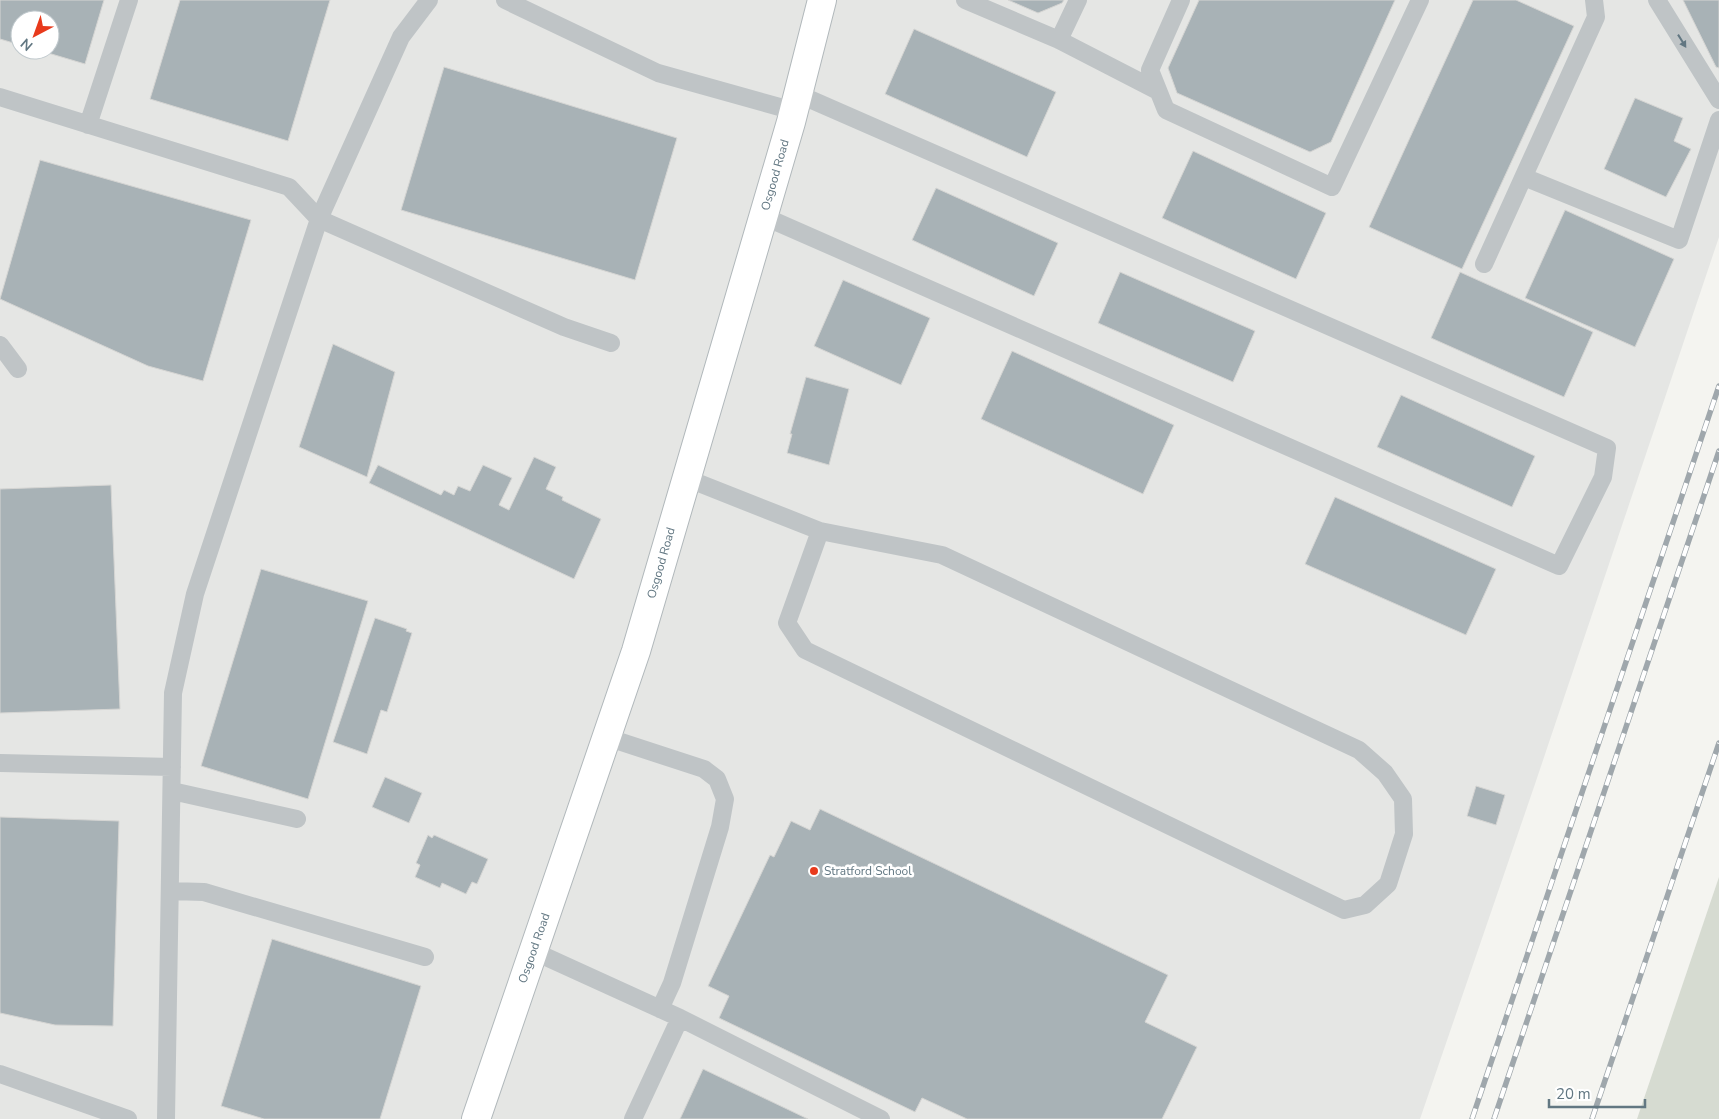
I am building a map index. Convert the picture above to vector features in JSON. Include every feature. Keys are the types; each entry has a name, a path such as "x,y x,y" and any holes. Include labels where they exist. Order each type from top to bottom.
{"main road":[{"name":"Osgood Road","path":"476,1119 636,651 796,102 822,0"}],"lane":[{"path":"88,125 129,0"},
{"path":"166,1119 174,693 195,594 319,219 401,38 429,0"},
{"path":"965,0 1059,40 1158,91"},
{"path":"1059,40 1078,0"},
{"path":"1181,0 1150,70 1166,110 1332,187 1420,0"},
{"path":"1484,264 1596,17 1594,0"},
{"path":"1656,0 1719,100"},
{"path":"512,1 658,73 796,102 1607,448 1603,477 1559,566 763,216"},
{"path":"0,97 289,187 319,219 564,327 611,343"},
{"path":"1524,177 1679,240 1719,120"},
{"path":"0,345 18,369"},
{"path":"686,478 820,531 942,556 1359,750 1385,773 1403,799 1404,834 1388,884 1365,906 1344,910 805,650 787,623 820,531"},
{"path":"606,737 704,769 717,779 725,799 720,827 672,983 660,1010"},
{"path":"0,764 172,767"},
{"path":"172,791 297,819"},
{"path":"170,891 204,892 424,958"},
{"path":"533,951 680,1018 881,1119"},
{"path":"633,1119 680,1018"},
{"path":"0,1074 128,1119"}],"shaded area":[{"path":"0,0 1719,0 1719,237 1420,1119 0,1119"},
{"path":"1719,877 1719,1119 1637,1119"}],"building":[{"path":"0,0 104,0 85,64 60,57 60,10 10,10 10,42 0,39"},
{"path":"180,0 330,0 288,141 150,99"},
{"path":"1008,0 1064,0 1062,3 1038,13"},
{"path":"1199,0 1395,0 1331,142 1310,152 1177,93 1168,68"},
{"path":"1473,0 1516,0 1574,26 1462,269 1369,227"},
{"path":"1683,0 1719,0 1719,68 1716,67"},
{"path":"914,29 1056,92 1027,157 885,94"},
{"path":"444,67 677,138 635,280 401,210"},
{"path":"1635,98 1683,118 1674,141 1691,149 1666,197 1604,169"},
{"path":"1193,151 1326,213 1296,279 1162,218"},
{"path":"40,160 251,220 203,381 148,366 0,299"},
{"path":"936,188 1058,243 1034,296 912,240"},
{"path":"1565,210 1674,259 1635,347 1525,298"},
{"path":"1120,272 1255,331 1233,382 1098,323"},
{"path":"1460,272 1593,332 1564,397 1431,338"},
{"path":"843,280 930,318 901,385 814,346"},
{"path":"333,344 395,372 367,477 299,447"},
{"path":"1012,351 1174,425 1143,494 981,419"},
{"path":"806,377 849,389 829,465 787,453 792,434 790,434"},
{"path":"1401,395 1535,456 1512,507 1377,447"},
{"path":"534,457 556,467 546,489 563,497 562,500 601,519 574,579 369,483 378,465 441,495 444,490 454,495 458,486 470,491 483,465 512,478 499,505 509,510"},
{"path":"111,485 120,709 0,713 0,489"},
{"path":"1335,497 1496,569 1466,635 1305,564"},
{"path":"261,569 368,601 308,799 201,766"},
{"path":"375,618 407,629 406,631 412,633 387,712 381,710 367,754 333,742"},
{"path":"385,777 422,793 409,823 372,807"},
{"path":"1476,786 1505,795 1496,825 1467,816"},
{"path":"820,809 1168,975 1145,1022 1197,1047 1162,1119 967,1119 922,1098 915,1112 719,1018 729,996 708,986 770,855 774,857 791,821 810,830"},
{"path":"0,817 119,821 113,1026 55,1025 0,1013"},
{"path":"428,835 432,838 434,835 488,859 477,884 472,882 466,894 442,883 440,888 415,877 420,865 416,863"},
{"path":"272,939 421,986 380,1119 264,1119 221,1106"},
{"path":"703,1069 808,1119 680,1119"}],"railway":[{"path":"1472,1119 1719,386"},
{"path":"1494,1119 1719,451"},
{"path":"1592,1119 1719,743"}],"place":[{"name":"Stratford School","path":"814,871"}]}
